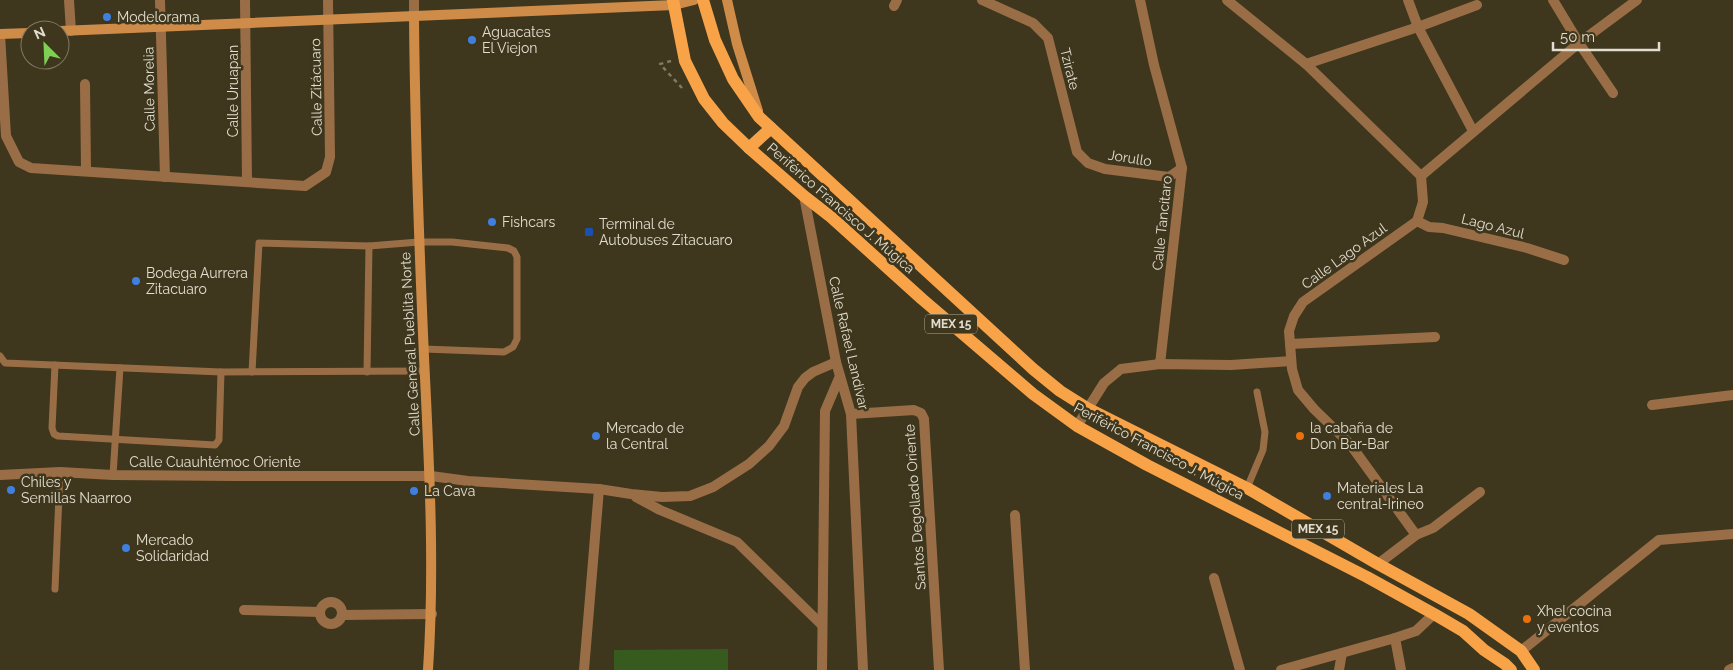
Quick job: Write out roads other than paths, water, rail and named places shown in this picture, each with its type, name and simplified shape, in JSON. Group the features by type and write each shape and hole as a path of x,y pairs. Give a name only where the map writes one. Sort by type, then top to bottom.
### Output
{"main road":[{"name":"Periférico Francisco J. Múgica","path":"703,0 715,40 733,79 759,117 1060,391 1087,408 1247,488 1469,614 1521,651 1534,670"},
{"name":"Periférico Francisco J. Múgica","path":"674,2 685,61 704,99 723,123 749,148 831,217 1017,382 1076,426 1147,465 1366,576 1434,614 1463,631 1511,670"},
{"path":"749,148 771,128"}],"street":[{"path":"70,0 71,31 414,17 694,0"},
{"name":"Calle Morelia","path":"160,0 165,177"},
{"name":"Calle Uruapan","path":"245,0 247,182"},
{"name":"Calle Zitácuaro","path":"247,182 305,186 326,172 330,157 328,0"},
{"path":"414,0 414,17"},
{"path":"727,0 737,44 759,117"},
{"name":"Tzirate","path":"982,0 1033,23 1048,38 1077,152"},
{"name":"Calle Tancítaro","path":"1140,0 1154,65 1182,168 1160,364"},
{"path":"1229,2 1243,0"},
{"path":"1408,0 1418,27 1473,131"},
{"path":"1553,0 1613,93"},
{"path":"1421,176 1579,43 1637,0"},
{"path":"1229,2 1306,64 1410,163 1421,176 1423,202 1417,221"},
{"path":"1306,64 1418,27 1477,5"},
{"name":"Calle General Pueblita Norte","path":"414,17 415,156 430,476 432,614 428,670"},
{"path":"20,33 0,34 6,136 19,162 30,168 247,182"},
{"path":"85,84 86,171"},
{"name":"Jorullo","path":"1077,152 1088,163 1121,172 1168,177 1182,168"},
{"name":"Calle Rafael Landívar","path":"804,196 836,362 851,414 863,670"},
{"name":"Lago Azul","path":"1417,221 1429,227 1443,228 1527,248 1564,260"},
{"name":"Calle Lago Azul","path":"1416,535 1350,444 1314,409 1298,390 1292,369 1289,331 1294,316 1303,302 1417,221"},
{"path":"1290,344 1435,337"},
{"path":"1076,426 1104,383 1121,369 1160,364 1231,365 1291,360"},
{"name":"Calle Cuauhtémoc Oriente","path":"0,475 60,472 113,475 430,476 468,481 599,489 662,497 690,496 713,487 748,464 769,446 784,426 798,387 805,378 813,372 836,362"},
{"path":"822,670 825,412 840,376"},
{"path":"1652,405 1733,395"},
{"name":"Santos Degollado Oriente","path":"851,414 914,410 921,413 924,419 939,670"},
{"path":"584,670 599,489"},
{"path":"1378,564 1416,535 1433,528 1480,492"},
{"path":"631,494 660,510 737,542 822,625"},
{"path":"1015,515 1024,670"},
{"path":"1521,651 1660,540 1733,534"},
{"path":"1214,578 1240,670"},
{"path":"244,610 320,612 323,606 329,603 336,604 341,608 342,615 432,614"},
{"path":"1281,670 1416,631 1434,614"},
{"path":"1395,638 1401,670"},
{"path":"1339,670 1342,653"},
{"path":"1729,670 1733,668"}],"lane":[{"path":"252,372 259,243 369,246 419,242 452,242 508,248 514,252 518,257 517,340 514,347 504,352 424,350"},
{"path":"367,372 369,246"},
{"path":"0,356 5,363 221,372 424,372"},
{"path":"54,365 52,428 54,434 58,436 215,445 219,440 221,372"},
{"path":"113,475 120,368"},
{"path":"1247,488 1263,450 1265,432 1257,392"},
{"path":"55,589 60,472"}],"place":[{"name":"Modelorama","path":"107,17"},
{"name":"Aguacates El Viejon","path":"472,40"},
{"name":"Fishcars","path":"492,222"},
{"name":"Terminal de Autobuses Zitacuaro","path":"589,232"},
{"name":"Bodega Aurrera Zitacuaro","path":"136,281"},
{"name":"Mercado de la Central","path":"596,436"},
{"name":"la cabaña de Don Bar-Bar","path":"1300,436"},
{"name":"Chiles y Semillas Naarroo","path":"11,490"},
{"name":"La Cava","path":"414,491"},
{"name":"Materiales La central-Irineo","path":"1327,496"},
{"name":"Mercado Solidaridad","path":"126,548"},
{"name":"Xhel cocina y eventos","path":"1527,619"}]}
